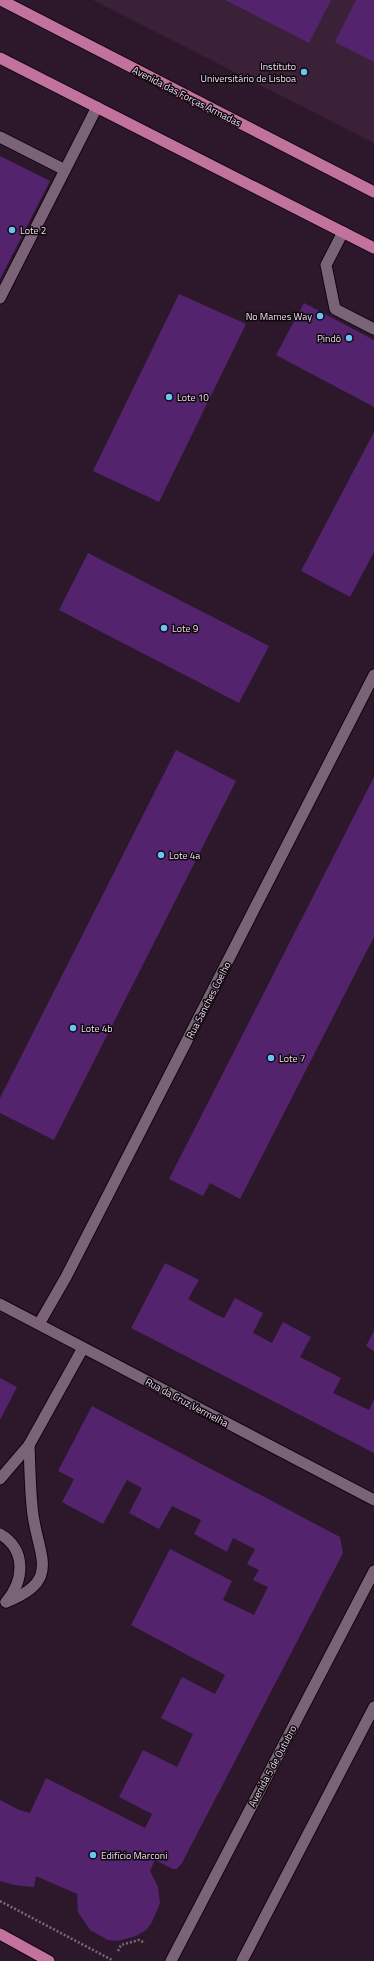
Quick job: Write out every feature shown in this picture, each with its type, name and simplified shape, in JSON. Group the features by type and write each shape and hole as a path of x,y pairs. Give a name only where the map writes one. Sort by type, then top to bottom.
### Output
{"main road":[{"name":"Avenida das Forças Armadas","path":"1,0 374,192"},
{"path":"0,58 374,248"},
{"path":"0,1934 49,1961"}],"street":[{"path":"0,298 97,107"},
{"path":"0,137 65,170"},
{"path":"343,232 326,265 335,309 374,329"},
{"name":"Rua Sanches Coelho","path":"39,1324 70,1270 374,675"},
{"name":"Rua da Cruz Vermelha","path":"0,1304 374,1500"},
{"path":"0,1479 29,1444 83,1348"},
{"path":"3,1604 30,1590 39,1578 43,1566 43,1554 34,1524 32,1510 29,1444"},
{"path":"0,1534 6,1537 15,1549 20,1563 20,1577 15,1591 3,1604"},
{"name":"Avenida 5 de Outubro","path":"171,1961 374,1572"},
{"path":"242,1961 374,1707"}],"path":[{"path":"0,1901 112,1960"},
{"path":"118,1951 121,1946 139,1940 144,1943"}],"shaded area":[{"name":"Instituto Universitário de Lisboa","path":"93,0 374,0 374,143"}],"building":[{"path":"225,0 331,0 309,43"},
{"path":"356,0 374,0 374,62 335,42"},
{"name":"Lote 2","path":"0,156 50,181 0,279"},
{"name":"Lote 10","path":"179,294 246,324 159,502 93,471"},
{"path":"304,303 374,340 374,407 276,355"},
{"path":"374,432 374,552 350,597 301,571"},
{"name":"Lote 9","path":"88,553 269,646 239,703 59,610"},
{"path":"176,750 236,781 54,1140 0,1113 0,1098"},
{"name":"Lote 7","path":"374,777 374,937 240,1199 210,1183 203,1196 169,1179"},
{"path":"165,1263 199,1280 188,1299 215,1314 224,1318 235,1298 263,1313 253,1333 272,1343 283,1322 311,1337 300,1357 341,1378 333,1393 369,1410 374,1399 374,1453 131,1328"},
{"path":"374,1331 374,1351 366,1346"},
{"path":"0,1378 17,1387 0,1420"},
{"path":"92,1406 340,1537 343,1553 182,1863 177,1869 173,1869 155,1860 150,1871 158,1887 160,1903 152,1922 146,1930 136,1936 118,1941 108,1940 90,1930 78,1912 77,1894 36,1876 34,1887 14,1885 0,1881 0,1800 19,1810 30,1813 46,1778 145,1828 152,1814 119,1797 143,1750 177,1767 193,1734 161,1718 182,1677 215,1694 225,1675 131,1625 170,1549 232,1581 223,1600 254,1615 268,1587 253,1580 259,1570 247,1564 255,1549 233,1538 227,1552 194,1534 201,1520 172,1506 159,1529 129,1513 142,1488 127,1480 103,1524 62,1502 74,1479 58,1471"}],"place":[{"name":"Instituto Universitário de Lisboa","path":"304,72"},
{"name":"Lote 2","path":"12,230"},
{"name":"No Mames Way","path":"320,316"},
{"name":"Pindô","path":"349,338"},
{"name":"Lote 10","path":"169,397"},
{"name":"Lote 9","path":"164,628"},
{"name":"Lote 4a","path":"161,855"},
{"name":"Lote 4b","path":"73,1028"},
{"name":"Lote 7","path":"271,1058"},
{"name":"Edifício Marconi","path":"93,1855"}]}
